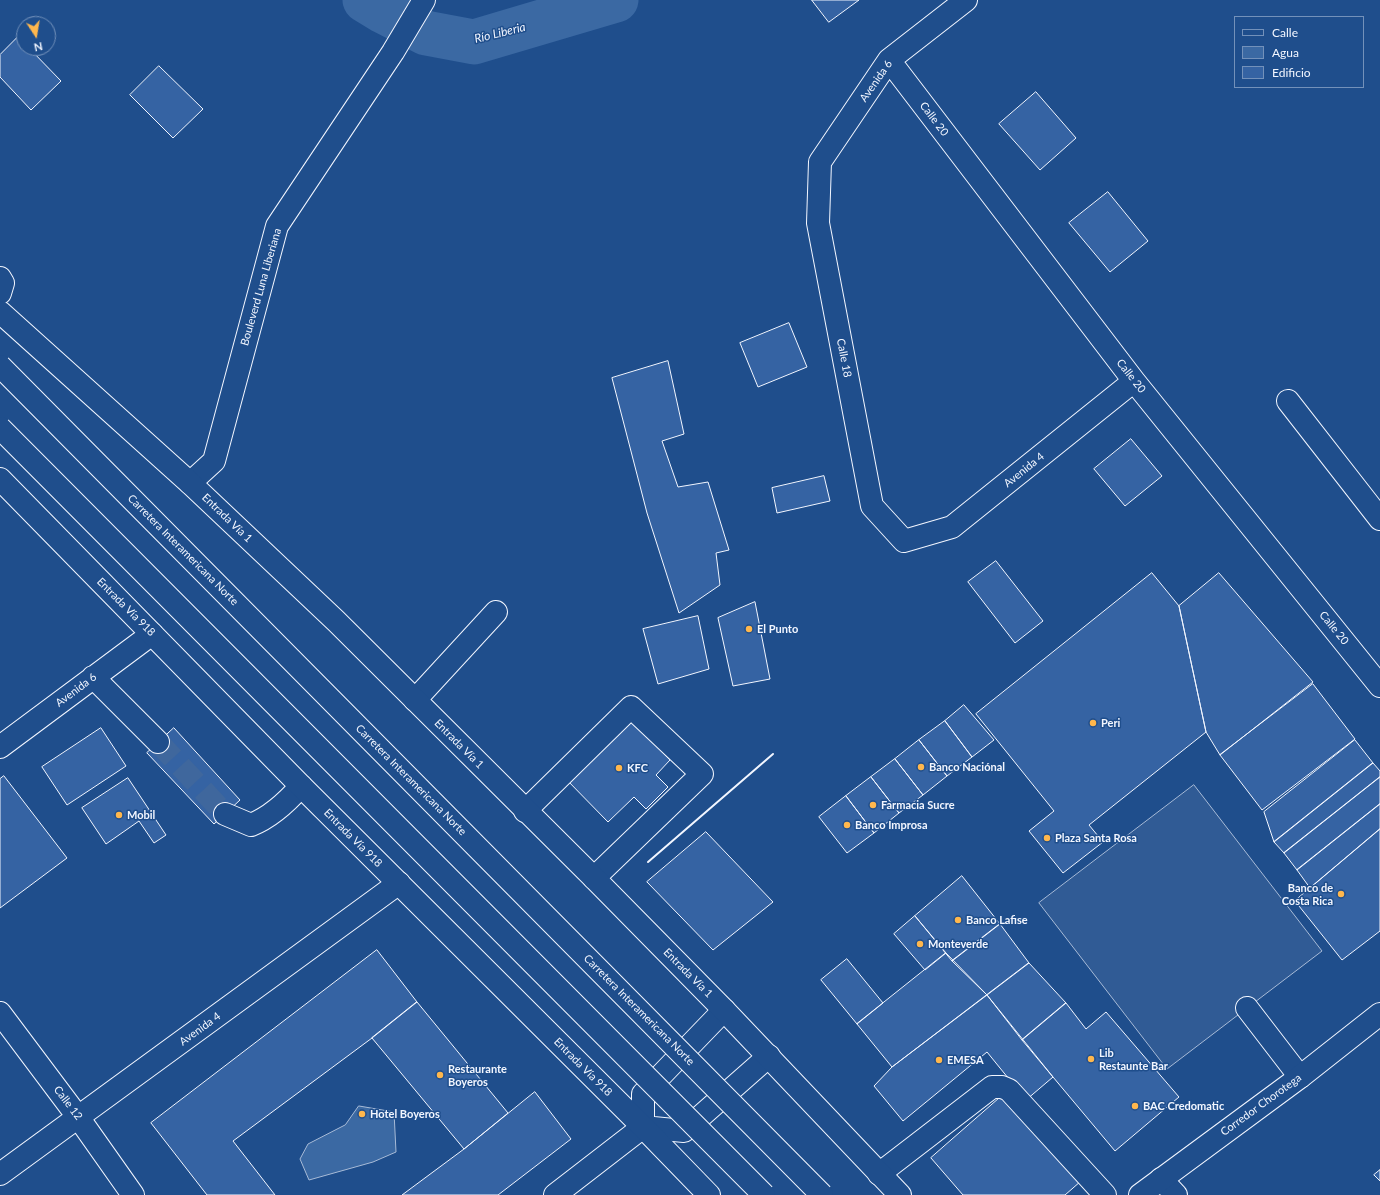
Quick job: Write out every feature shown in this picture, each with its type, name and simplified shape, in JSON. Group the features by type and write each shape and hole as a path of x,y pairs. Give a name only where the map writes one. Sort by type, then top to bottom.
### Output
{"main road":[{"name":"Bouleverd Luna Liberiana","path":"190,483 214,460 276,226 393,52 424,0"},
{"name":"Avenida 6","path":"820,162 889,60 966,0"},
{"name":"Calle 20","path":"889,60 1134,381 1380,686"},
{"name":"Calle 18","path":"820,162 818,223 872,506 904,541"},
{"path":"0,278 3,283 0,294"},
{"name":"Entrada Vía 1","path":"0,312 190,483 336,622 594,878 724,1010 900,1195"},
{"name":"Carretera Interamericana Norte","path":"0,366 822,1195"},
{"name":"Avenida 4","path":"904,541 952,527 1134,381"},
{"path":"1288,401 1380,519"},
{"path":"0,428 764,1195"},
{"name":"Entrada Vía 918","path":"0,479 300,786 643,1126 709,1195"},
{"path":"415,700 496,612"},
{"name":"Avenida 6","path":"0,747 152,634"},
{"path":"93,677 158,742"},
{"path":"526,811 631,707 702,774 594,878"},
{"path":"225,814 252,825 259,822 287,802 300,786"},
{"name":"Avenida 4","path":"0,1174 399,883"},
{"path":"1247,1008 1300,1077"},
{"path":"643,1126 643,1094 724,1010"},
{"name":"Calle 12","path":"0,1013 78,1117 133,1195"},
{"name":"Corredor Chorotega","path":"1140,1195 1300,1077 1380,1014"},
{"path":"556,1195 643,1126 684,1131 769,1056"},
{"path":"879,1174 992,1087 1002,1087 1009,1090 1105,1195"},
{"path":"1161,1179 1176,1195"}],"shaded area":[{"path":"1194,785 1322,951 1167,1069 1039,903"}],"water":[{"path":"359,1106 394,1112 396,1152 373,1162 309,1180 300,1159 308,1144 345,1125"}],"building":[{"path":"812,0 859,0 829,22"},
{"path":"16,39 16,56 37,56 61,81 31,110 0,77 0,55"},
{"path":"159,66 203,109 173,138 130,95"},
{"path":"1036,92 1076,138 1040,170 999,124"},
{"path":"1108,192 1148,241 1110,272 1069,223"},
{"path":"789,323 807,367 758,387 740,343"},
{"path":"668,361 684,434 662,441 678,487 708,482 729,550 716,553 720,585 679,613 647,513 612,378"},
{"path":"1131,439 1162,476 1125,506 1094,469"},
{"path":"824,476 830,501 777,513 772,488"},
{"path":"996,561 1043,621 1015,643 968,582"},
{"name":"Peri","path":"1152,573 1179,606 1206,732 1089,825 1103,842 1063,873 1029,831 1054,811 976,714"},
{"path":"1219,573 1313,682 1220,755 1206,732 1179,606"},
{"path":"755,602 770,679 733,686 718,618"},
{"path":"698,616 709,669 658,684 643,629"},
{"path":"1313,684 1355,739 1262,810 1220,755"},
{"path":"964,705 994,740 972,757 945,721"},
{"name":"KFC","path":"627,717 670,760 656,775 668,787 646,809 634,797 608,822 564,777"},
{"path":"945,721 972,757 947,776 919,740"},
{"path":"101,728 126,766 67,805 42,767"},
{"path":"174,728 240,800 214,824 147,753"},
{"name":"Banco Naciónal","path":"919,740 947,776 923,795 895,759"},
{"path":"1355,740 1373,763 1274,842 1264,812"},
{"path":"895,759 923,795 899,813 871,777"},
{"path":"1373,763 1380,771 1380,777 1284,853 1274,842"},
{"path":"4,776 67,858 0,908 0,779"},
{"name":"Farmacia Sucre","path":"871,777 899,813 874,833 846,796"},
{"path":"1380,777 1380,804 1297,870 1284,853"},
{"name":"Mobil","path":"128,778 166,835 154,843 139,821 106,844 82,808"},
{"name":"Banco Improsa","path":"846,796 874,833 847,853 819,817"},
{"path":"1380,804 1380,829 1310,888 1297,870"},
{"name":"Banco de Costa Rica","path":"1380,829 1380,931 1342,960 1295,901"},
{"path":"706,832 773,902 713,950 647,882"},
{"name":"Banco Lafise","path":"962,876 1000,924 952,961 915,916"},
{"name":"Monteverde","path":"915,916 946,953 925,970 894,934"},
{"path":"1000,924 1029,963 987,995 952,961"},
{"path":"377,950 417,1002 372,1038 233,1141 275,1195 207,1195 151,1123"},
{"path":"946,953 987,995 892,1067 857,1024"},
{"path":"847,959 883,1003 857,1024 821,980"},
{"path":"1029,963 1066,1003 1022,1040 987,995"},
{"name":"EMESA","path":"987,995 1053,1077 1026,1100 987,1052 903,1121 874,1086 892,1067"},
{"name":"Restaurante Boyeros","path":"417,1002 508,1113 464,1149 372,1038"},
{"name":"Lib Restaunte Bar","path":"1066,1003 1086,1029 1106,1012 1179,1097 1115,1151 1022,1040"},
{"path":"535,1092 571,1139 498,1195 402,1195 464,1149"},
{"path":"1003,1095 1081,1181 1065,1195 963,1195 931,1158"},
{"path":"1380,1170 1380,1181 1374,1175"}],"waterway":[{"name":"Río Liberia","path":"365,0 426,33 474,42 616,0"}],"tunnel":[{"path":"158,742 225,814"}],"wall":[{"path":"648,862 773,754"}],"place":[{"name":"El Punto","path":"749,629"},
{"name":"Peri","path":"1093,723"},
{"name":"Banco Naciónal","path":"921,767"},
{"name":"KFC","path":"619,768"},
{"name":"Farmacia Sucre","path":"873,805"},
{"name":"Mobil","path":"119,815"},
{"name":"Banco Improsa","path":"847,825"},
{"name":"Plaza Santa Rosa","path":"1047,838"},
{"name":"Banco de Costa Rica","path":"1341,894"},
{"name":"Banco Lafise","path":"958,920"},
{"name":"Monteverde","path":"920,944"},
{"name":"Lib Restaunte Bar","path":"1091,1059"},
{"name":"EMESA","path":"939,1060"},
{"name":"Restaurante Boyeros","path":"440,1075"},
{"name":"BAC Credomatic","path":"1135,1106"},
{"name":"Hotel Boyeros","path":"362,1114"}]}
